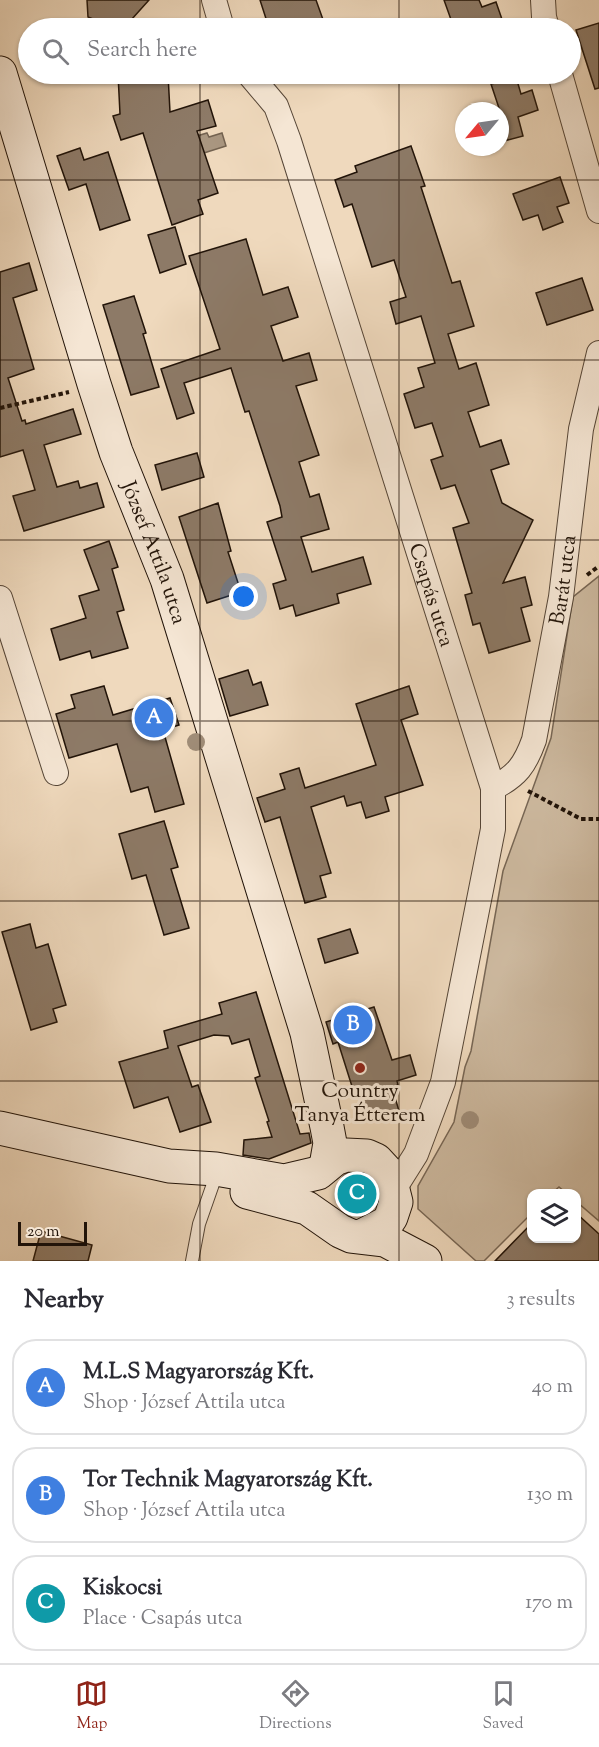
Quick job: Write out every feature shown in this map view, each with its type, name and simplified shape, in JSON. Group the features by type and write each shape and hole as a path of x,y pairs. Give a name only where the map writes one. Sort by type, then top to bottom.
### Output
{"main road":[{"name":"József Attila utca","path":"0,73 116,452 167,579 307,1034"},
{"path":"307,1034 345,1120 371,1158 389,1174 404,1216 443,1261"},
{"path":"307,1034 330,1143 315,1191 317,1204 325,1220"},
{"path":"0,1128 169,1166 216,1169 284,1181 322,1169 335,1159 346,1155 371,1158"},
{"path":"169,1166 213,1184 307,1208 351,1236 385,1240 425,1261"},
{"path":"362,1236 387,1223 392,1217 395,1195"}],"street":[{"path":"214,0 219,18"},
{"path":"543,0 543,18"},
{"name":"Csapás utca","path":"257,84 276,106 290,141 500,784 443,1082 416,1154 395,1195"},
{"path":"563,84 599,211"},
{"name":"Barát utca","path":"500,784 526,762 534,740 561,597 580,429 599,353"},
{"path":"0,598 56,773"},
{"name":"Csapás utca","path":"371,1158 393,1156 407,1148 423,1131"}],"lane":[{"path":"192,1261 199,1224 213,1184"}],"path":[{"path":"0,408 94,384"},
{"path":"500,784 581,819 599,819"}],"shaded area":[{"path":"207,133 209,137 222,133 226,146 185,159 180,141"},
{"path":"599,576 599,1221 581,1205 581,1189 559,1187 557,1189 527,1189 527,1218 484,1261 476,1261 418,1209 418,1186 454,1122 465,1067 471,1051 503,871 551,738 573,597"},
{"path":"358,1170 372,1176 378,1190 372,1204 358,1210 344,1204 338,1190 344,1176"}],"building":[{"path":"87,0 149,0 133,18 88,17"},
{"path":"260,0 316,0 322,18 266,18"},
{"path":"444,0 479,0 482,7 496,2 502,18 450,18"},
{"path":"599,23 599,88 595,89 581,46 581,28"},
{"path":"118,84 169,84 170,112 208,100 216,126 197,131 218,193 198,200 203,214 172,225 143,133 121,140 113,116 120,114"},
{"path":"491,84 518,84 521,94 532,90 538,110 518,117 523,136 509,140 509,102 497,102"},
{"path":"411,146 425,186 421,187 452,283 460,281 474,326 448,334 459,369 476,363 489,405 468,412 480,447 501,440 509,464 491,470 502,503 533,520 503,583 525,577 532,605 521,608 530,641 489,653 480,623 473,625 465,595 472,593 453,528 469,523 455,485 441,489 431,460 443,456 432,423 415,428 404,394 424,387 418,368 435,363 421,316 396,324 390,302 406,297 394,260 372,267 352,204 344,207 335,180 357,172 355,166"},
{"path":"80,148 84,160 108,152 130,220 100,230 86,184 69,190 57,156"},
{"path":"560,177 569,203 557,207 563,222 543,230 538,215 523,220 513,194"},
{"path":"175,227 186,264 160,273 148,235"},
{"path":"246,239 263,295 288,287 298,317 271,326 283,361 309,353 317,380 296,386 319,455 299,462 310,497 319,494 329,529 301,537 312,572 363,557 371,584 337,594 339,603 296,616 293,605 280,609 273,584 286,580 267,522 282,517 280,506 249,411 245,412 231,368 184,383 194,413 177,419 161,369 220,349 189,256"},
{"path":"29,263 37,290 13,298 34,369 8,378 22,421 25,420 26,424 73,409 81,434 44,445 57,487 78,481 80,488 97,483 104,507 24,531 13,496 35,490 23,450 0,457 0,272"},
{"path":"582,278 593,310 547,325 536,293"},
{"path":"134,296 159,387 131,395 103,305"},
{"path":"197,453 204,477 162,490 155,465"},
{"path":"218,503 231,551 228,552 241,592 207,603 179,517"},
{"path":"109,541 118,567 112,569 124,610 117,612 128,648 92,658 90,651 60,660 51,629 86,618 79,596 99,590 84,550"},
{"path":"248,670 253,685 261,682 268,705 230,716 219,679"},
{"path":"104,686 113,715 170,698 179,725 163,730 184,804 155,812 148,787 131,792 117,744 69,758 56,714 75,708 71,695"},
{"path":"409,686 418,714 401,720 423,785 385,797 389,811 366,818 361,802 347,806 344,796 311,807 331,873 320,876 326,897 305,903 280,817 265,822 257,798 285,789 280,774 299,768 305,788 376,765 356,704"},
{"path":"164,821 178,867 171,869 189,928 164,935 146,875 132,879 119,834"},
{"path":"30,924 36,948 48,944 66,1005 53,1009 57,1022 31,1030 2,932"},
{"path":"350,929 358,953 325,963 318,939"},
{"path":"256,992 300,1134 309,1133 311,1143 269,1159 243,1155 244,1140 272,1137 255,1078 260,1076 249,1039 232,1044 229,1036 214,1035 178,1046 192,1087 198,1085 211,1122 180,1132 168,1097 134,1108 119,1062 168,1048 164,1031 222,1014 219,1003"},
{"path":"374,1007 392,1060 410,1055 416,1075 397,1081 398,1085 392,1087 399,1111 368,1121 360,1098 356,1099 338,1042 333,1044 326,1022"},
{"path":"581,1218 599,1234 599,1261 495,1261 527,1228 527,1243 581,1243"},
{"path":"41,1231 92,1245 88,1261 33,1261"}],"place":[{"name":"M.L.S Magyarország Kft.","path":"154,718"},
{"name":"Tor Technik Magyarország Kft.","path":"353,1025"},
{"name":"Country Tanya Étterem","path":"360,1068"},
{"name":"Kiskocsi","path":"357,1194"}]}
